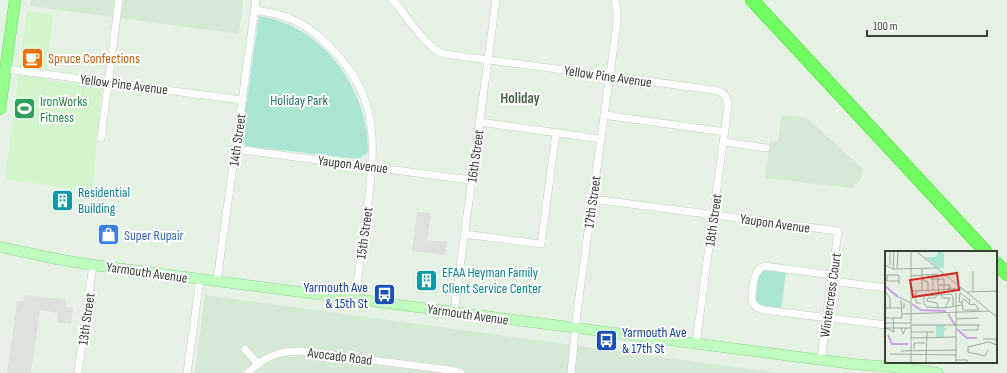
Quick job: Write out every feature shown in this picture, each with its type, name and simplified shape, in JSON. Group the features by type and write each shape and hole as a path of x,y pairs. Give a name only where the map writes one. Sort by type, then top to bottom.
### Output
{"highway":[{"path":"752,0 985,251"},
{"path":"997,263 1007,274"}],"main road":[{"path":"0,109 15,0"}],"street":[{"path":"101,138 119,0"},
{"name":"14th Street","path":"217,281 256,0"},
{"name":"Yellow Pine Avenue","path":"394,0 429,45 437,51 447,55 714,90 720,92 726,97"},
{"name":"16th Street","path":"454,312 496,0"},
{"name":"17th Street","path":"571,373 592,199 617,17 615,0"},
{"name":"15th Street","path":"255,10 280,15 303,26 330,47 345,64 361,89 369,110 373,136 372,167 355,299"},
{"name":"Yellow Pine Avenue","path":"6,69 242,100"},
{"name":"18th Street","path":"696,343 724,142 728,106 726,97"},
{"path":"604,115 725,132"},
{"path":"479,122 601,139"},
{"path":"464,234 541,244 556,133"},
{"path":"724,142 766,148"},
{"name":"Yaupon Avenue","path":"236,149 471,180"},
{"name":"Yaupon Avenue","path":"592,199 838,231"},
{"name":"Wintercress Court","path":"821,360 838,231"},
{"name":"Yarmouth Avenue","path":"0,247 93,265 821,360 938,373"},
{"name":"13th Street","path":"78,373 93,265"},
{"path":"885,288 771,267 763,267 758,270 755,275 752,293 752,302 759,308 885,326"},
{"path":"187,373 200,279"},
{"path":"245,349 258,364"},
{"name":"Avocado Road","path":"248,373 258,364 271,356 288,351 300,351 450,370 461,373"}],"shaded area":[{"path":"31,0 243,0 239,34 30,6"},
{"path":"27,11 53,14 46,80 102,87 92,192 5,179"},
{"path":"784,115 807,118 863,169 860,181 852,188 765,178 770,141 778,142 781,117"},
{"path":"417,212 431,213 427,240 447,242 445,255 412,251"},
{"path":"24,295 66,300 65,307 73,308 71,324 57,322 58,313 40,310 31,373 7,373 17,301 23,302"},
{"path":"205,295 778,373 195,373"}],"green space":[{"name":"Holiday Park","path":"259,16 282,22 303,33 322,47 338,64 350,84 360,106 366,128 368,152 359,159 246,146 241,141"},
{"path":"767,270 786,272 781,308 761,305 756,301 758,278 762,272"}],"place":[{"name":"Spruce Confections","path":"32,58"},
{"name":"IronWorks Fitness","path":"24,109"},
{"name":"Residential Building","path":"62,200"},
{"name":"Super Rupair","path":"108,235"},
{"name":"EFAA Heyman Family Client Service Center","path":"427,280"},
{"name":"Yarmouth Ave & 15th St","path":"384,295"},
{"name":"Yarmouth Ave & 17th St","path":"607,340"}],"district":[{"name":"Holiday","path":"520,98"}]}
